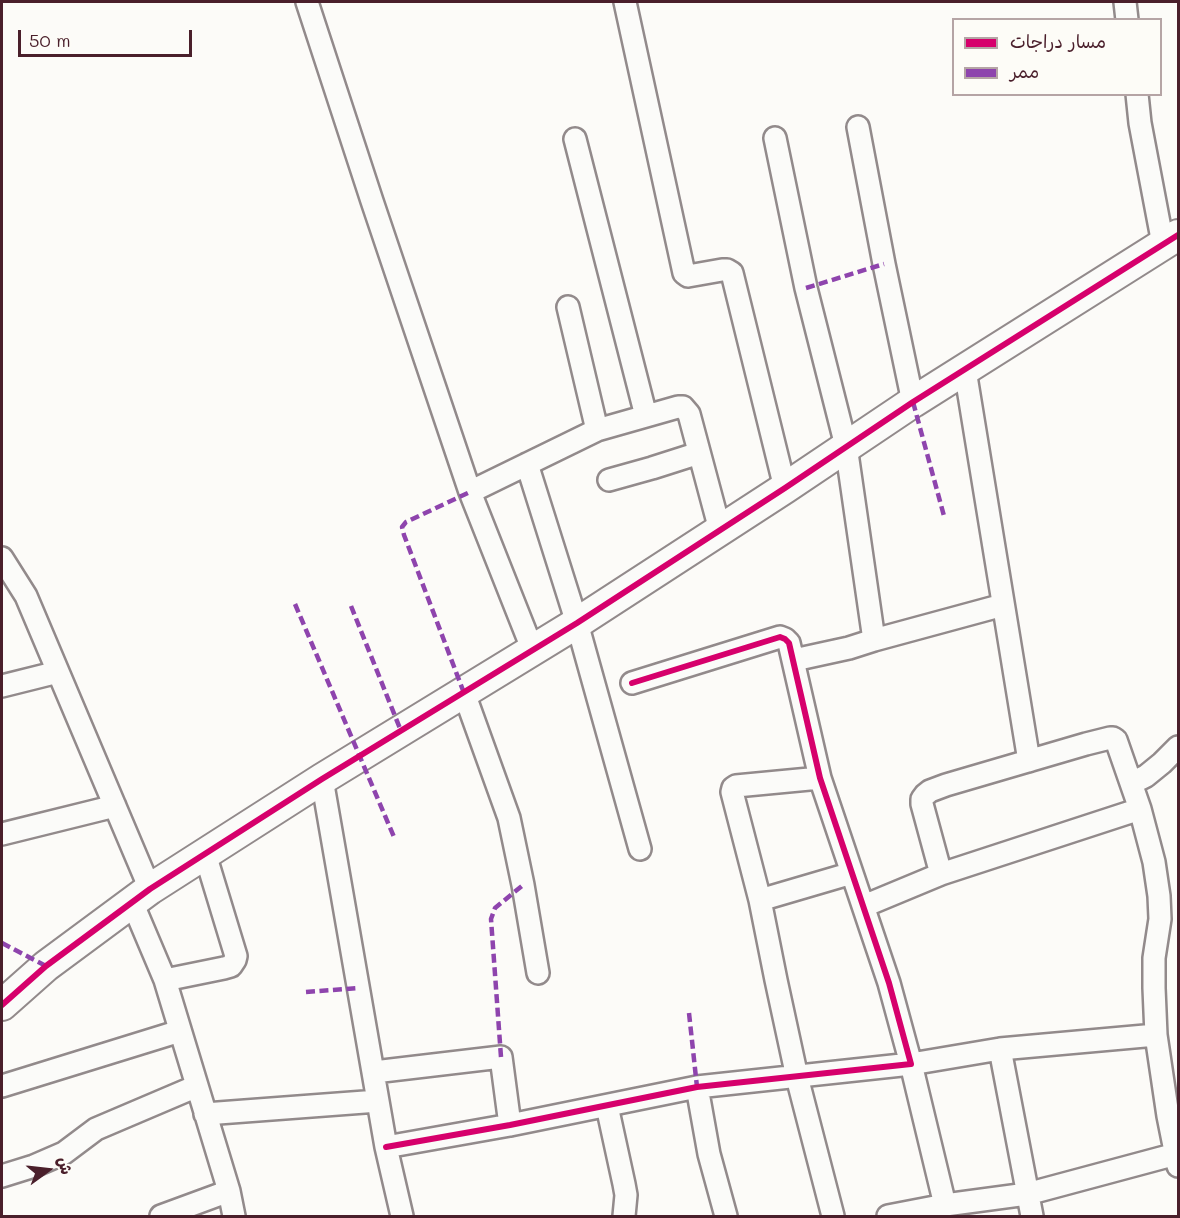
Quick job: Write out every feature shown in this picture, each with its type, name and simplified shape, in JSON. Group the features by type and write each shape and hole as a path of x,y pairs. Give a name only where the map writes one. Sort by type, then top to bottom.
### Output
{"street":[{"path":"308,2 470,492 533,651"},
{"path":"625,2 684,273 688,276 727,270 732,273 785,488"},
{"path":"1125,2 1127,18"},
{"path":"2,1005 46,966 141,895 322,779 578,623 913,402 1171,239 1140,123 1137,96"},
{"path":"858,127 913,402"},
{"path":"775,138 806,288 846,446 874,640"},
{"path":"575,139 646,416"},
{"path":"568,306 597,430"},
{"path":"965,370 1029,761"},
{"path":"470,492 597,430 683,407 689,414 720,530"},
{"path":"609,480 699,453"},
{"path":"527,464 578,623 640,849"},
{"path":"2,558 26,596 115,806 229,1191 234,1216"},
{"path":"794,660 849,648 1003,605"},
{"path":"632,683 780,638 789,643 820,778 889,983 945,1205"},
{"path":"2,686 58,672"},
{"path":"464,693 509,818 538,973"},
{"path":"888,1216 945,1205 1027,1194 1177,1160 1170,1070 1156,1035 1154,988 1154,958 1169,915 1159,896 1154,861 1140,809 1118,744 1113,738 1086,744 946,785 925,795 922,804 941,874"},
{"path":"1132,783 1162,764 1179,747"},
{"path":"820,778 742,786 733,788 732,792 760,900 797,1077 833,1216"},
{"path":"322,779 386,1147 402,1216"},
{"path":"2,834 115,806"},
{"path":"864,906 941,874 1140,809"},
{"path":"165,980 231,966 235,960 236,956 205,854"},
{"path":"760,900 852,873"},
{"path":"2,1086 180,1031"},
{"path":"386,1147 510,1125 698,1087 911,1064 1000,1049 1156,1035"},
{"path":"1000,1049 1032,1216"},
{"path":"374,1072 501,1057 510,1125"},
{"path":"2,1176 64,1153 96,1129 197,1086"},
{"path":"698,1087 709,1154 726,1216"},
{"path":"205,1114 378,1101"},
{"path":"607,1106 626,1195 624,1216"},
{"path":"160,1216 229,1191"}],"marked path":[{"path":"806,288 884,264"},
{"path":"913,402 944,516"},
{"path":"464,693 402,527 406,522 470,492"},
{"path":"295,604 394,837"},
{"path":"351,606 401,731"},
{"path":"501,1057 491,919 495,908 523,885"},
{"path":"2,943 46,966"},
{"path":"306,992 359,988"},
{"path":"689,1013 697,1087"}],"cycle path":[{"path":"2,1005 46,966 150,889 322,779 577,623 913,402 1178,235"},
{"path":"386,1147 510,1125 697,1087 911,1064 889,983 820,778 789,643 780,637 632,683"}]}
